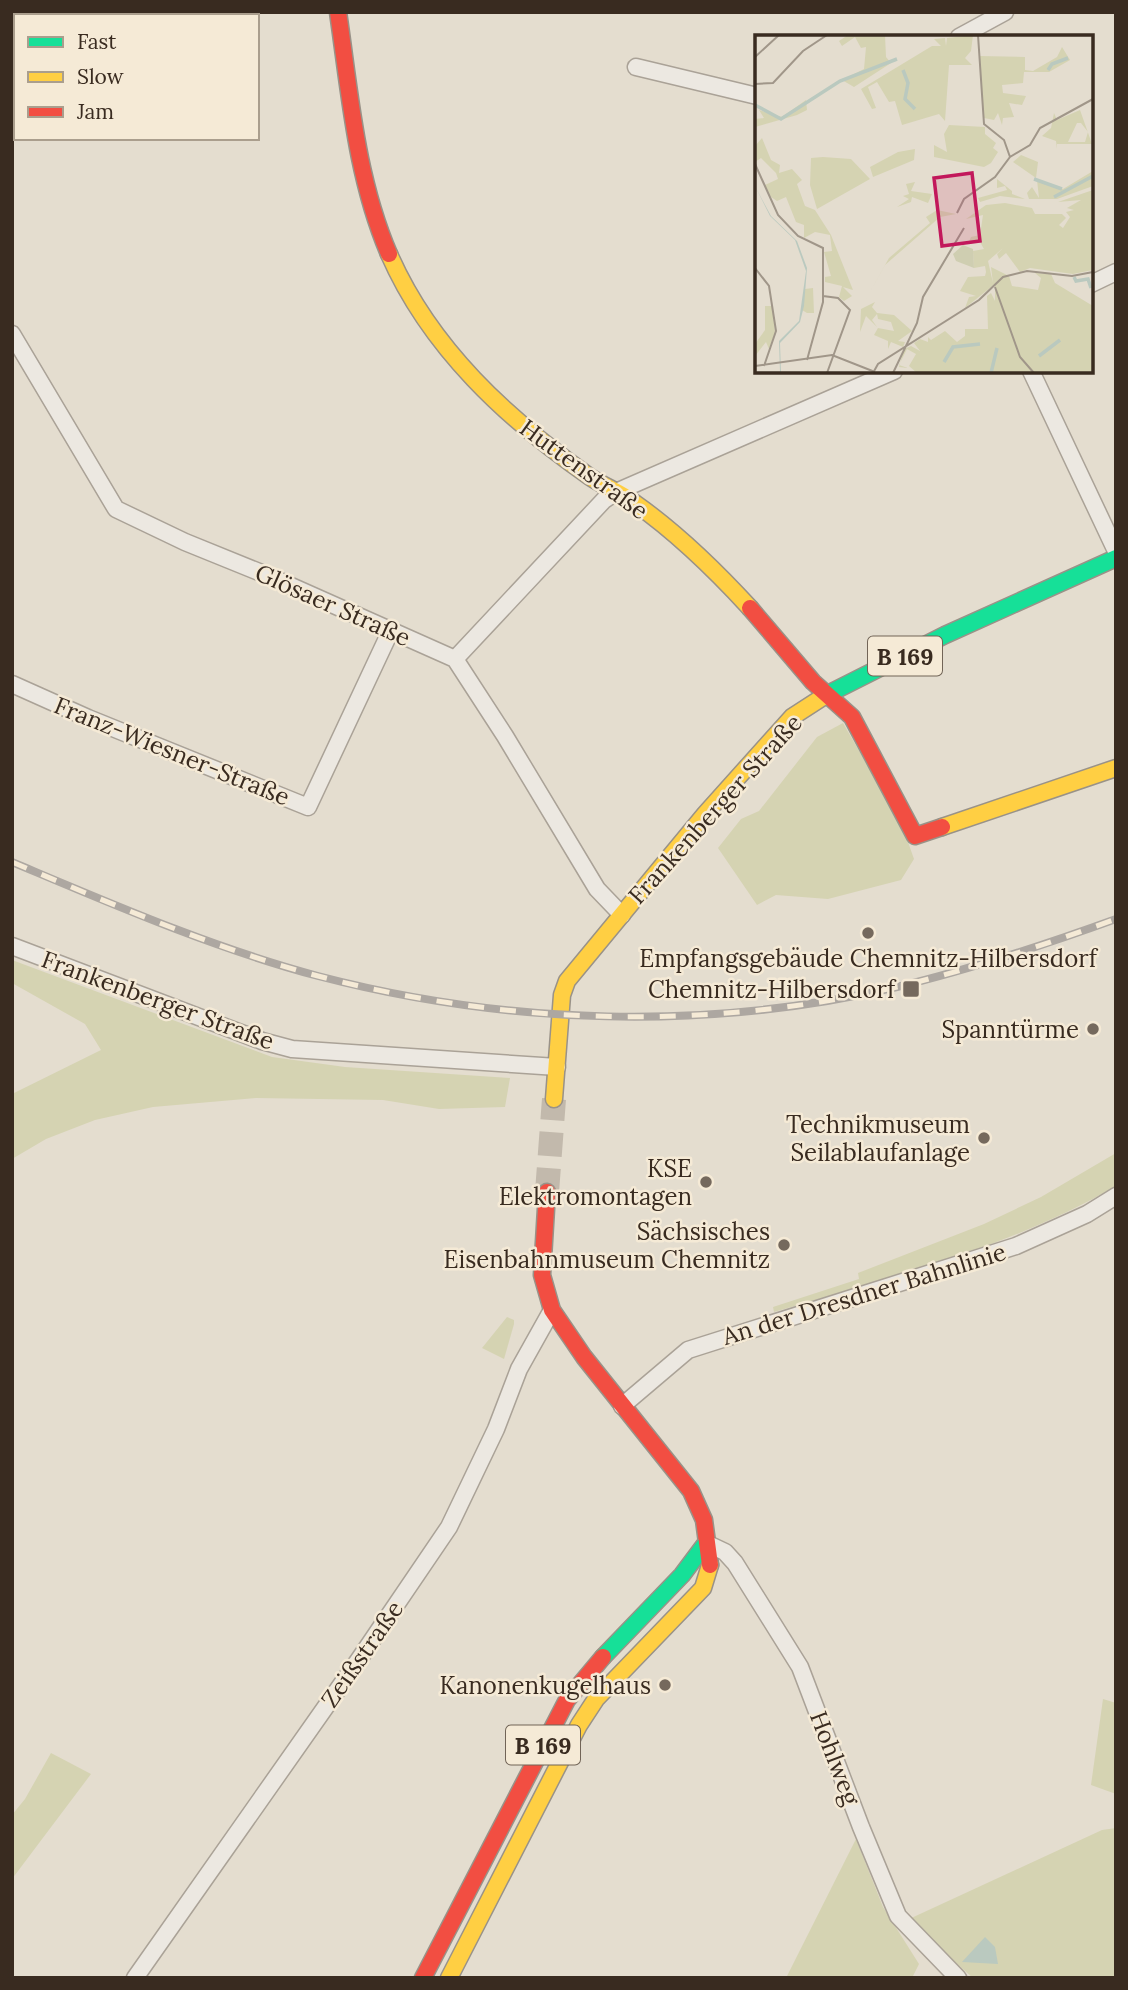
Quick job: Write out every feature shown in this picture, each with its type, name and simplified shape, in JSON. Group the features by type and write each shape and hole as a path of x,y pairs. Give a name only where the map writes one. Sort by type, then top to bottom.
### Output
{"main road":[{"name":"Huttenstraße","path":"338,12 366,191 379,231 397,271 439,340 485,392 519,423 594,480 640,507 725,583 773,633 815,683 852,717 915,836 1116,768"},
{"name":"Frankenberger Straße","path":"555,1099 564,987 575,970 705,814 783,726 800,711 828,694 982,618 1116,558"},
{"name":"B 169","path":"449,1978 579,1725 596,1699 703,1588 710,1568 704,1520 691,1491 622,1406 552,1310 542,1275 547,1192"},
{"name":"B 169","path":"423,1978 567,1700 586,1674 698,1557 706,1543"}],"street":[{"path":"963,35 1005,12"},
{"path":"636,67 755,96"},
{"path":"1093,283 1116,272"},
{"name":"Glösaer Straße","path":"12,334 117,509 185,542 455,659"},
{"path":"621,915 597,889 455,659 604,500 616,492 889,373"},
{"path":"1032,373 1116,551"},
{"name":"Franz-Wiesner-Straße","path":"12,684 88,718 307,807 391,630"},
{"name":"Frankenberger Straße","path":"12,946 262,1041 292,1049 557,1067"},
{"name":"An der Dresdner Bahnlinie","path":"622,1406 688,1349 1016,1247 1087,1214 1116,1196"},
{"name":"Zeißstraße","path":"135,1978 449,1527 496,1429 519,1369 552,1310"},
{"name":"Hohlweg","path":"706,1543 725,1552 735,1563 800,1667 861,1828 898,1916 958,1978"}],"shaded area":[{"path":"843,723 902,825 914,859 901,880 828,899 776,895 757,905 718,848 741,819 759,811 817,737"},
{"path":"12,960 272,1057 345,1067 510,1078 505,1107 439,1109 383,1100 256,1098 153,1107 95,1120 46,1139 12,1159 12,1094 101,1050 85,1024 12,983"},
{"path":"1116,1153 1116,1186 1076,1208 1035,1227 949,1259 774,1312 773,1307 859,1279 858,1273 984,1224 1041,1197"},
{"path":"507,1317 514,1320 514,1324 504,1359 482,1348"},
{"path":"1103,1699 1116,1703 1116,1794 1091,1785"},
{"path":"51,1753 91,1774 12,1879 12,1815 25,1799"},
{"path":"1116,1828 1116,1978 973,1978 907,1920 1102,1830"},
{"path":"856,1839 883,1907 919,1964 912,1978 786,1978"},
{"path":"985,1937 995,1947 998,1964 962,1962"}],"tunnel":[{"path":"547,1192 554,1099"}],"railway":[{"path":"12,862 163,924 279,965 389,992 461,1005 534,1013 680,1016 753,1011 826,1001 897,987 953,972 1116,919"}],"traffic: fast":[{"path":"826,695 945,635 1116,558"},
{"path":"603,1657 682,1575 706,1543"}],"traffic: slow":[{"path":"389,254 426,320 449,351 501,406 559,455 590,477 631,500 666,527 710,566 750,608"},
{"path":"554,1099 562,995 567,981 705,814 792,717 826,695"},
{"path":"942,827 1116,768"},
{"path":"449,1978 579,1725 596,1699 703,1588 710,1565"}],"traffic: jam":[{"path":"338,12 362,165 378,225 389,254"},
{"path":"750,608 813,682 852,717 915,836 942,827"},
{"path":"547,1192 542,1275 552,1310 584,1357 691,1491 704,1520 710,1565"},
{"path":"423,1978 567,1700 603,1657"}],"place":[{"name":"Empfangsgebäude Chemnitz-Hilbersdorf","path":"868,933"},
{"name":"Chemnitz-Hilbersdorf","path":"911,989"},
{"name":"Spanntürme","path":"1093,1029"},
{"name":"Technikmuseum Seilablaufanlage","path":"984,1138"},
{"name":"KSE Elektromontagen","path":"706,1182"},
{"name":"Sächsisches Eisenbahnmuseum Chemnitz","path":"784,1245"},
{"name":"Kanonenkugelhaus","path":"665,1685"}]}
